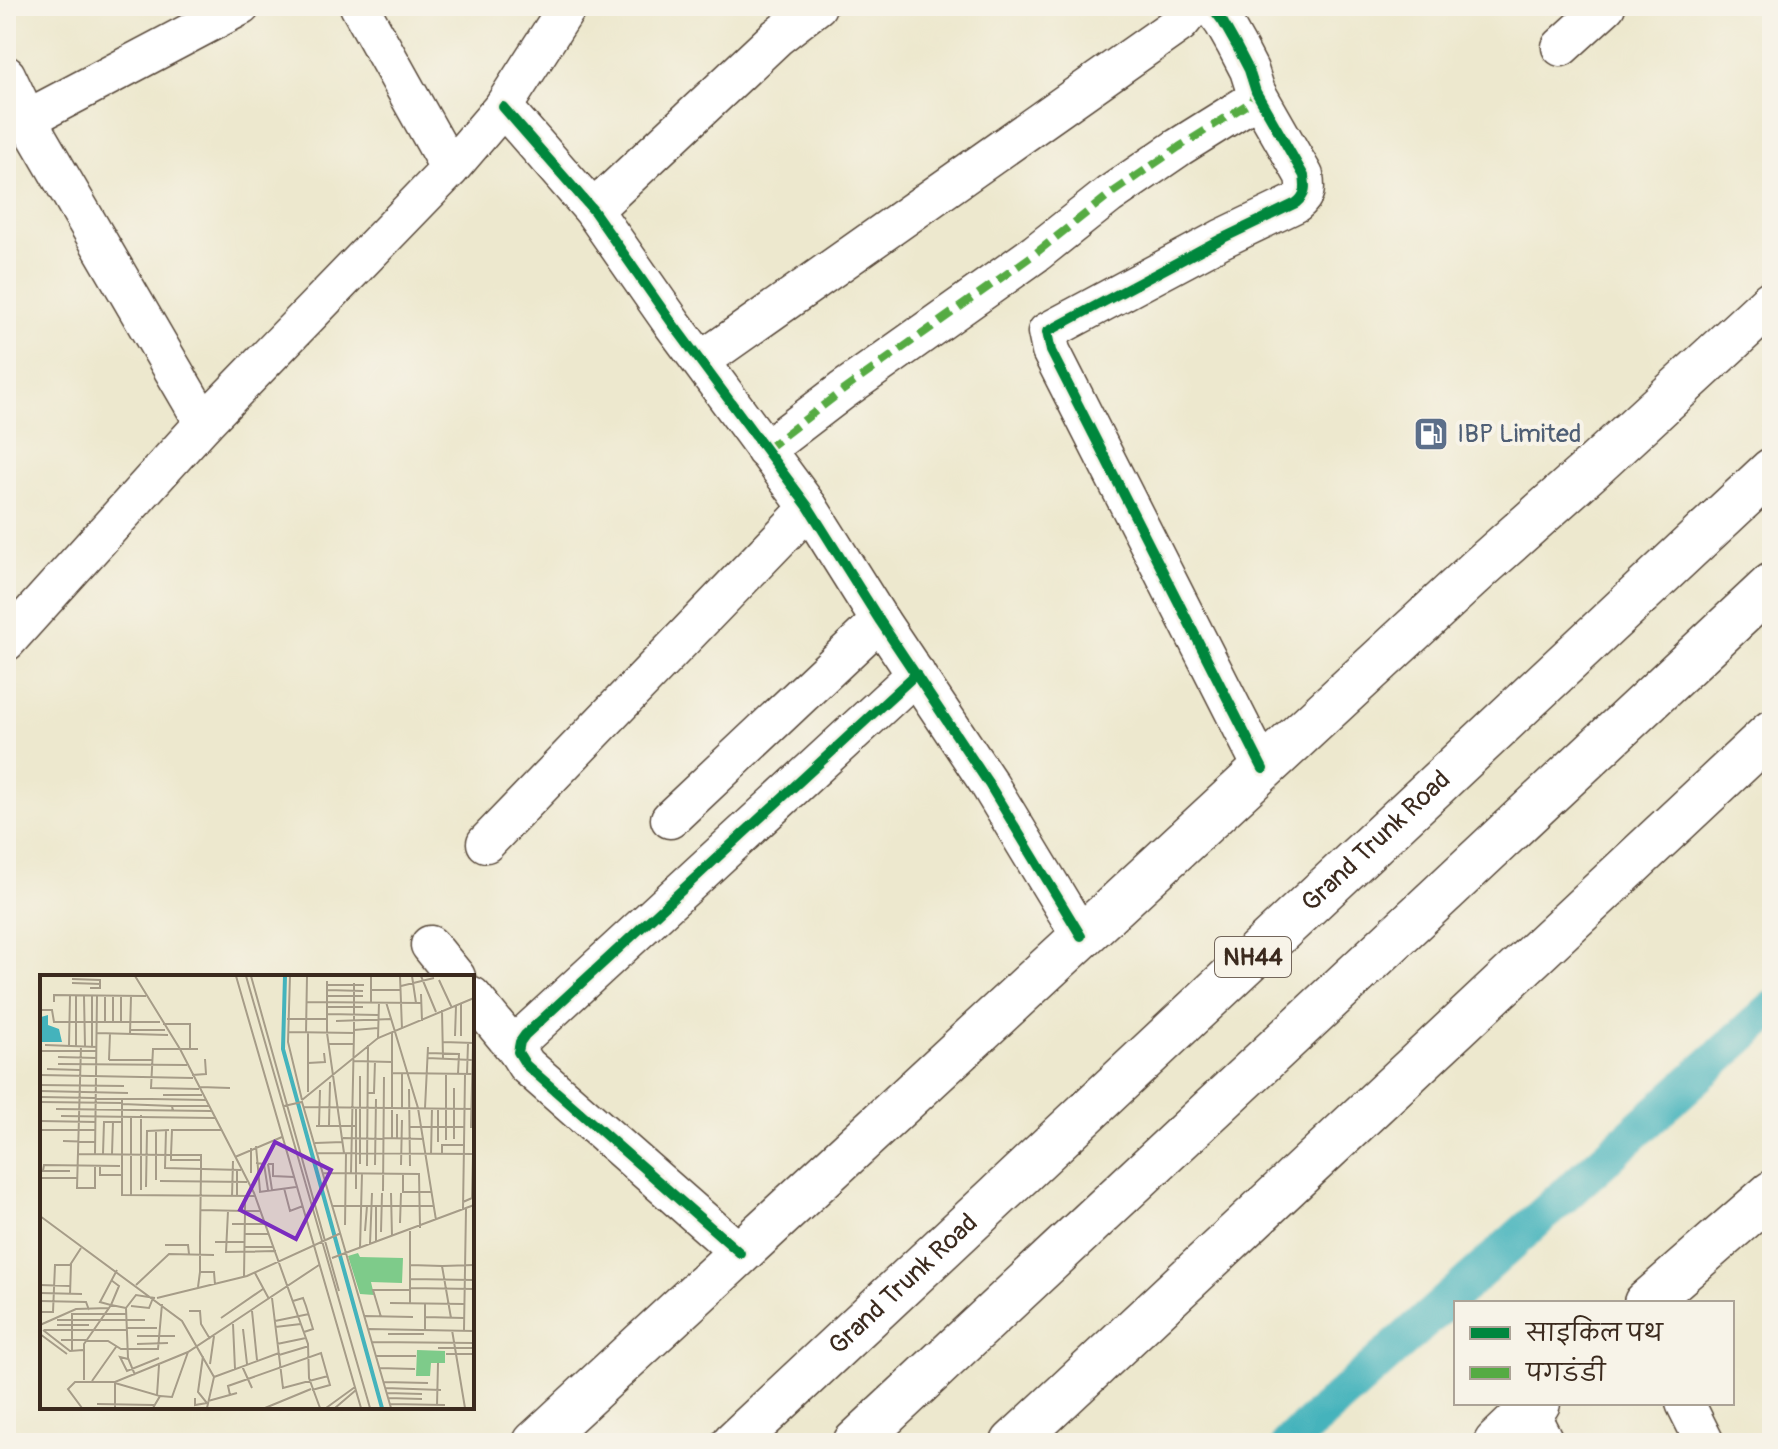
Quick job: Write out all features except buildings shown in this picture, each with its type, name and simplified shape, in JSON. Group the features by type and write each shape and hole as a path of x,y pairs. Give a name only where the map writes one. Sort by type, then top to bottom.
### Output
{"main road":[{"path":"535,1443 1481,567 1772,302"},
{"name":"Grand Trunk Road","path":"734,1443 1772,470"},
{"path":"855,1443 1772,585"},
{"path":"1013,1443 1772,732"},
{"path":"1648,1301 1772,1193"},
{"path":"1496,1443 1537,1419"}],"street":[{"path":"16,124 241,6"},
{"path":"359,6 450,169"},
{"path":"6,642 204,423 450,169 503,107 568,6"},
{"path":"593,210 777,37 817,6"},
{"path":"701,361 1180,23 1194,6"},
{"path":"1211,6 1223,22 1249,70 1256,92 1304,176 1306,189 1302,198 1047,332 1051,351 1263,769"},
{"path":"1561,47 1606,6"},
{"path":"6,75 16,124 204,423"},
{"path":"765,450 842,391 1036,253 1109,195 1251,102 1256,92"},
{"path":"503,107 593,210 809,508 989,784 1081,936"},
{"path":"486,843 809,508"},
{"path":"670,819 880,621"},
{"path":"518,1052 525,1035 916,674"},
{"path":"430,945 454,975"},
{"path":"474,998 526,1065 740,1253"},
{"path":"1686,1405 1705,1443"}],"waterway":[{"path":"1289,1443 1772,1009"}],"marked path":[{"path":"765,450 842,391 1036,253 1109,195 1251,102 1256,92"}],"cycle path":[{"path":"1211,6 1236,45 1256,92 1304,176 1303,194 1296,203 1221,239 1047,332 1051,351 1263,769"},
{"path":"503,107 593,210 809,508 989,784 1081,936"},
{"path":"740,1253 526,1065 518,1052 520,1042 916,674"}],"place":[{"name":"IBP Limited","path":"1431,434"}]}
